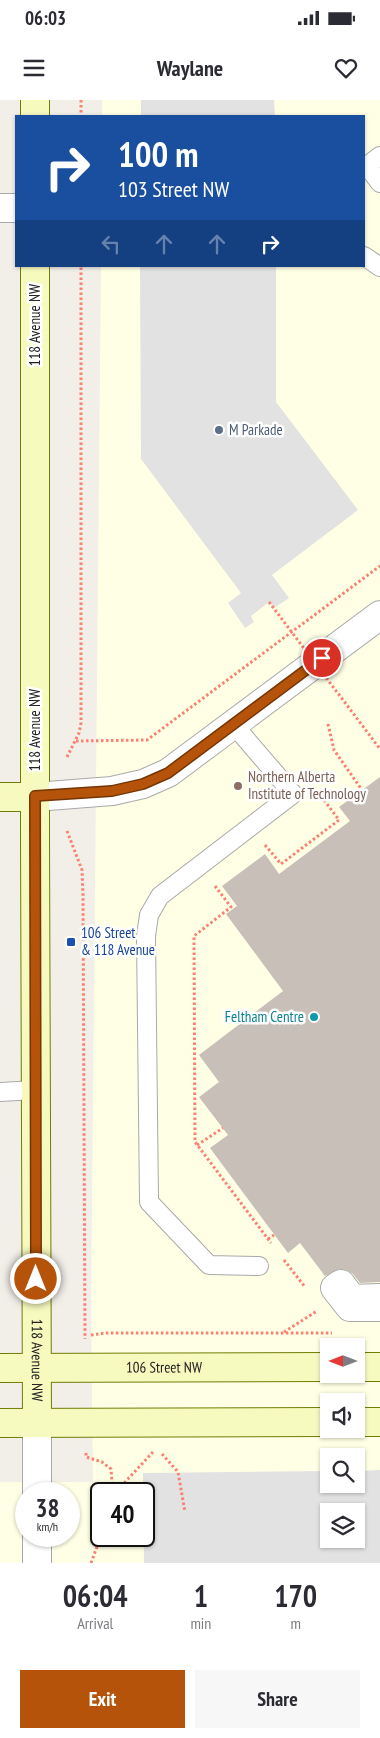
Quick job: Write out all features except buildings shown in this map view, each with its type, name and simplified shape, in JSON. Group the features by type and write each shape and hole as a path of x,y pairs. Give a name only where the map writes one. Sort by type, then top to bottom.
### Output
{"street":[{"path":"35,100 35,115"},
{"path":"0,208 15,208"},
{"name":"118 Avenue NW","path":"35,267 37,1482"},
{"path":"0,797 112,791 143,784 168,773 380,615"},
{"path":"380,1298 352,1299 340,1284 335,1288 331,1303 350,1307 380,1307"},
{"name":"106 Street NW","path":"0,1368 320,1367"},
{"path":"365,1367 380,1367"},
{"path":"0,1423 320,1422"},
{"path":"365,1422 380,1422"},
{"path":"37,1547 37,1563"}],"lane":[{"path":"380,156 367,166 380,183"},
{"path":"365,257 380,267"},
{"path":"233,724 293,794 160,896 149,915 146,936 149,1202 209,1266 259,1266"},
{"path":"0,1092 35,1090"}],"path":[{"path":"81,100 81,115"},
{"path":"81,267 81,723 76,741 66,760 63,795 66,830 82,870 85,1336 106,1333 340,1333"},
{"path":"76,741 147,740 380,566"},
{"path":"269,602 380,749"},
{"path":"328,724 334,750 362,790"},
{"path":"258,851 265,845 280,864 339,820 317,790"},
{"path":"219,880 214,884 231,906 194,936 195,1142 274,1247"},
{"path":"197,1145 223,1128"},
{"path":"268,1239 274,1234"},
{"path":"280,1254 331,1303 284,1333"},
{"path":"125,1482 157,1448 178,1472 185,1512"},
{"path":"86,1457 102,1462 111,1468 113,1482"},
{"path":"91,1563 97,1547"}],"shaded area":[{"name":"Northern Alberta Institute of Technology","path":"102,100 380,100 380,1563 0,1563 0,1482 15,1482 15,1547 80,1547 80,1482 90,1482 90,1547 155,1547 155,1482 93,1482 91,1306 101,267 365,267 365,115 102,115"},
{"path":"141,100 274,100 275,115 141,115"},
{"name":"M Parkade","path":"140,267 276,267 276,402 358,510 272,575 289,598 274,608 269,602 251,616 254,622 245,628 228,603 241,593 141,459"},
{"path":"380,1470 380,1563 144,1563 144,1547 155,1547 155,1482 143,1482 143,1473 320,1471 320,1493 365,1493 365,1471"}],"place":[{"name":"M Parkade","path":"219,430"},
{"name":"Northern Alberta Institute of Technology","path":"238,786"},
{"name":"106 Street & 118 Avenue","path":"71,942"},
{"name":"Feltham Centre","path":"314,1017"}],"route":[{"path":"36,1279 35,796 112,791 143,784 168,773 322,658"}]}
